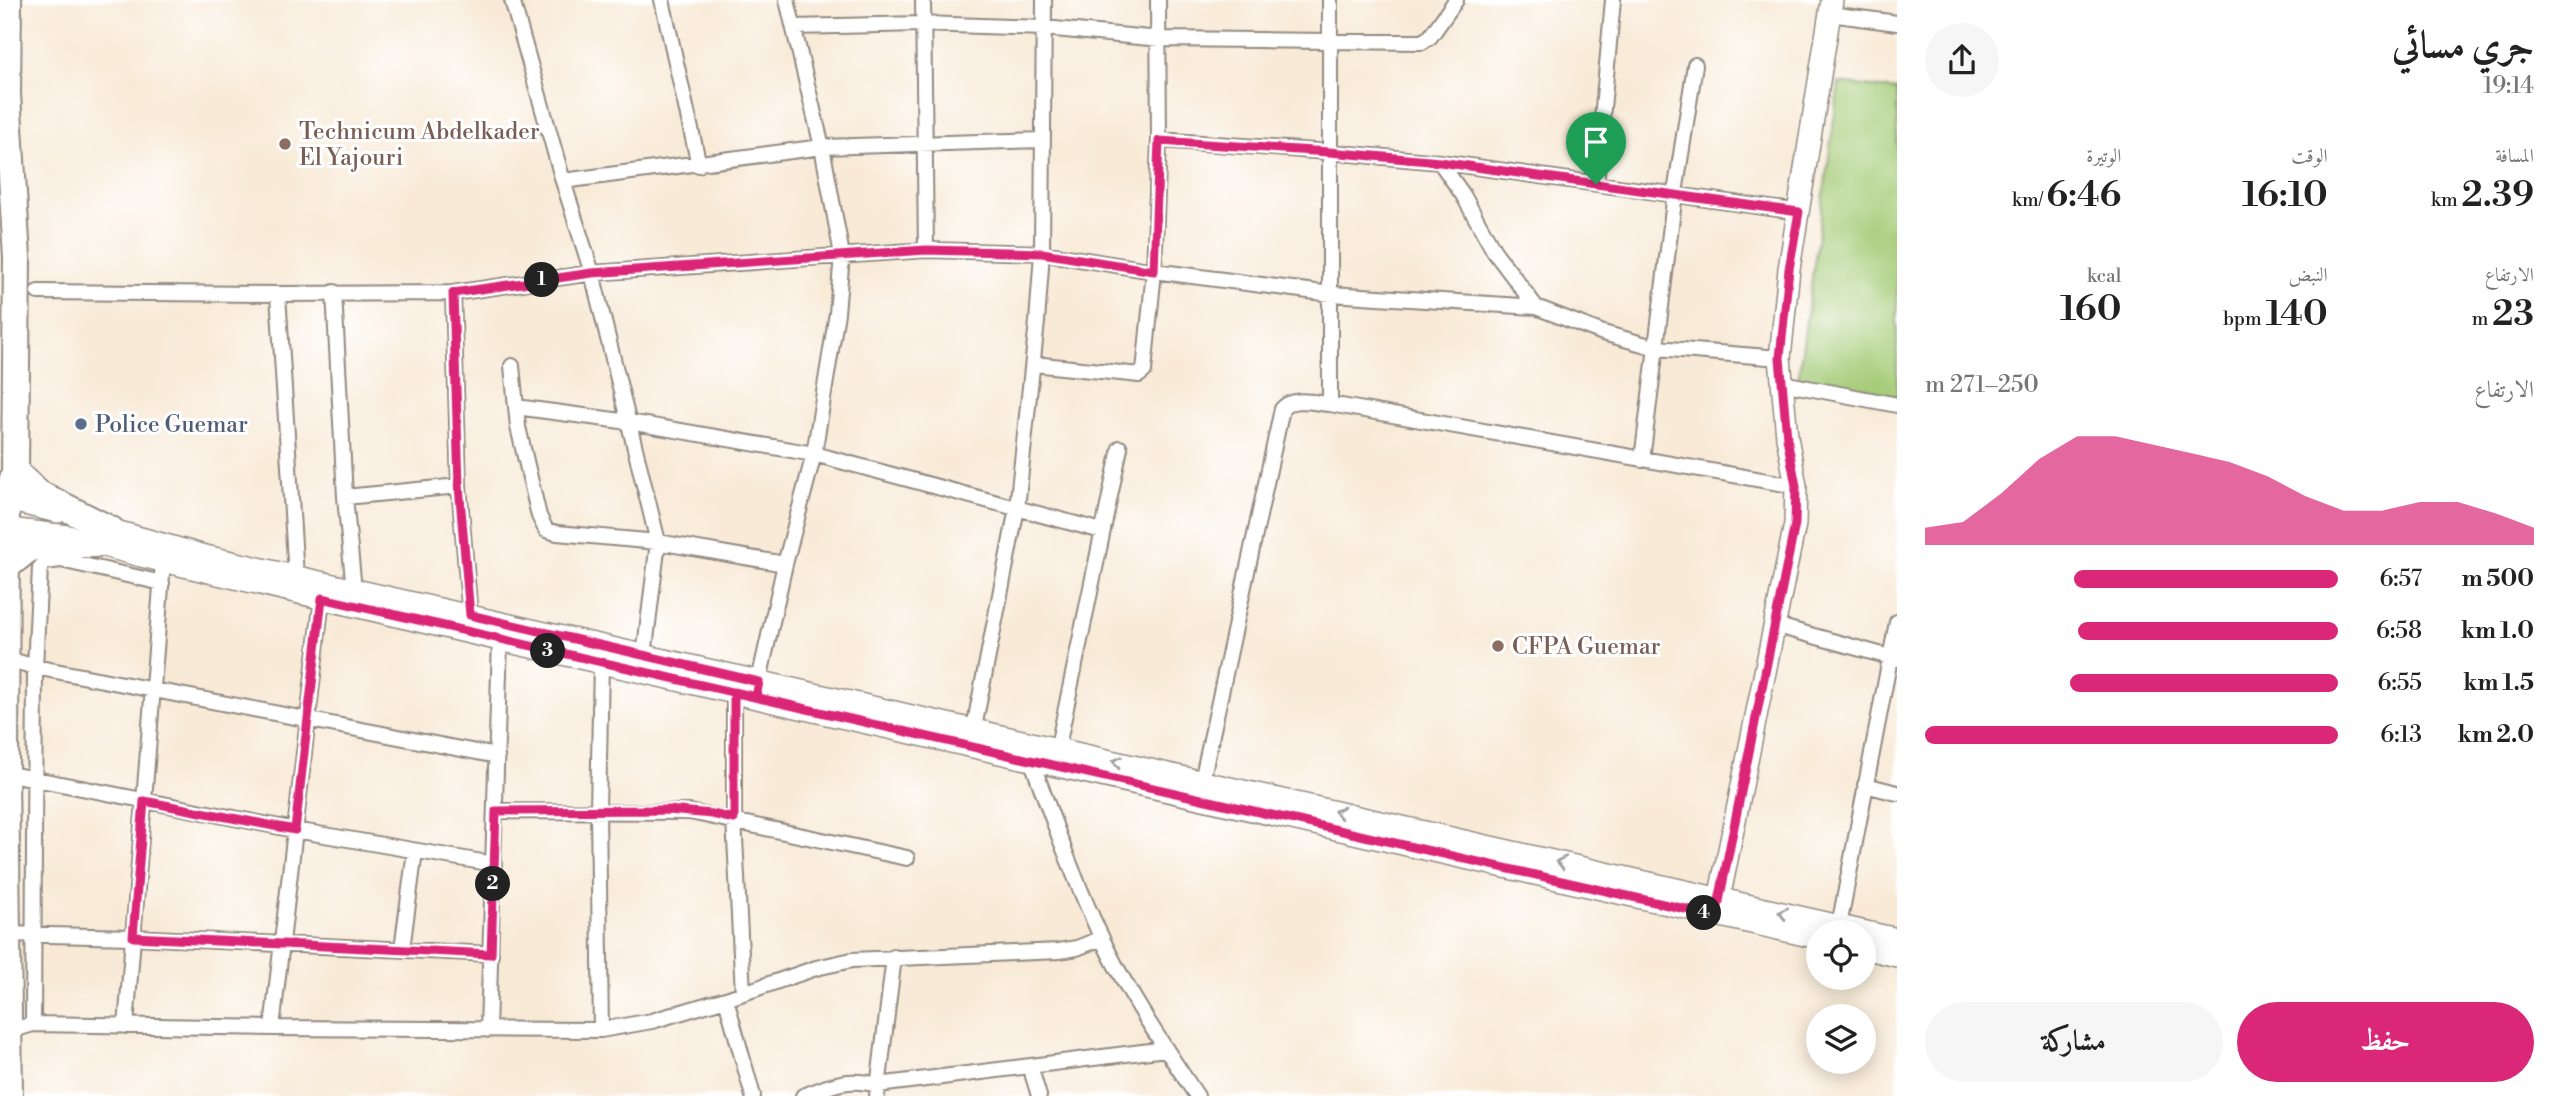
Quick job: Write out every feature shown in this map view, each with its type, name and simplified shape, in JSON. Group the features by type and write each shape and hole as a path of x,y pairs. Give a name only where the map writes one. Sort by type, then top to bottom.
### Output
{"highway":[{"path":"8,0 9,258 15,472 3,515 6,567 3,657 5,773 20,934 9,1096"},
{"path":"15,472 39,494 103,537"},
{"path":"6,567 41,544 103,537"}],"street":[{"path":"512,0 592,273 658,542 644,656"},
{"path":"662,0 699,164"},
{"path":"757,689 785,564 814,454 837,313 842,255 822,147 788,0"},
{"path":"923,0 926,250"},
{"path":"972,738 1017,508 1033,364 1042,253 1044,0"},
{"path":"1033,364 1139,375 1144,371 1154,271 1159,141 1158,0"},
{"path":"1330,0 1330,404"},
{"path":"794,27 922,24 1044,28 1160,39 1425,41 1456,0"},
{"path":"1596,184 1613,0"},
{"path":"1718,907 1795,524 1796,486 1787,438 1780,358 1788,279 1831,7 1897,23"},
{"path":"1642,460 1675,193 1695,65"},
{"path":"563,181 822,147 1043,140"},
{"path":"1159,141 1440,162 1799,212"},
{"path":"1440,162 1463,195 1494,251 1536,307"},
{"path":"38,292 334,292 391,295 453,293 592,273 842,255 926,250 1042,253 1331,294 1536,307 1603,333 1657,348 1780,358"},
{"path":"334,292 345,497 354,590"},
{"path":"453,293 459,486 470,615"},
{"path":"278,294 296,576"},
{"path":"512,366 518,427 539,516 546,530 658,542 785,564"},
{"path":"1782,383 1897,405"},
{"path":"1202,781 1282,409 1287,403 1294,401 1330,404 1796,486"},
{"path":"516,407 629,422 814,454 1102,531"},
{"path":"1056,757 1120,448"},
{"path":"345,497 459,486"},
{"path":"3,515 68,536 103,537 296,576 644,656 757,689 1718,907 1806,921"},
{"path":"103,537 163,562 734,692 757,689"},
{"path":"162,583 61,560 45,562 38,575 33,779 20,934 491,954"},
{"path":"126,1026 163,562"},
{"path":"272,1028 322,598"},
{"path":"1840,920 1865,785 1893,658 1897,622"},
{"path":"1774,625 1893,658"},
{"path":"488,1030 500,640"},
{"path":"3,657 35,667 497,756"},
{"path":"601,663 598,811 601,1030"},
{"path":"734,692 734,819 743,993"},
{"path":"972,738 1031,759 1056,757 1202,781 1718,907 1806,935"},
{"path":"1031,759 1056,828 1102,938 1139,1007 1197,1096"},
{"path":"5,773 295,830 494,864"},
{"path":"1865,785 1897,793"},
{"path":"496,811 690,811 907,858"},
{"path":"402,949 415,851"},
{"path":"1876,934 1897,939"},
{"path":"14,1030 126,1026 601,1030 652,1021 834,963 894,957 1059,951 1077,948 1102,938"},
{"path":"1876,951 1897,956"},
{"path":"878,1090 894,957"},
{"path":"726,999 754,1096"},
{"path":"803,1096 845,1081 856,1080 878,1090 1030,1066 1166,1049"},
{"path":"1030,1066 1039,1096"}],"green space":[{"path":"1839,83 1897,90 1897,396 1798,380"}],"place":[{"name":"Technicum Abdelkader El Yajouri","path":"285,144"},
{"name":"Police Guemar","path":"81,424"},
{"name":"CFPA Guemar","path":"1498,646"}],"route":[{"path":"1596,184 1440,162 1159,141 1154,271 1042,253 926,250 592,273 453,293 459,486 470,615 759,682 756,697 734,692 733,794 734,819 668,810 496,811 491,954 133,937 144,801 295,830 322,598 601,663 756,697 1198,797 1716,916 1795,524 1796,486 1787,438 1780,358 1789,269 1799,212 1596,184"}]}
